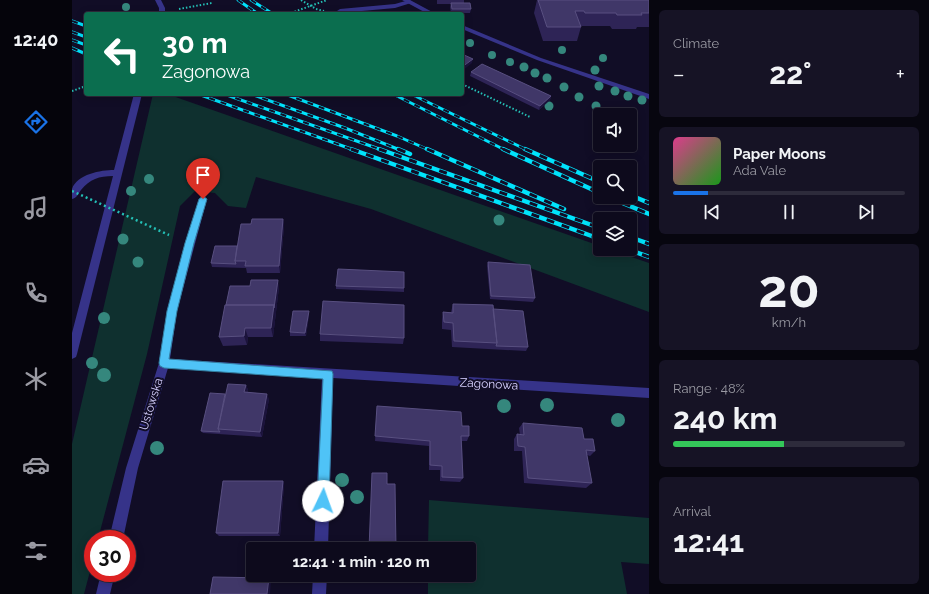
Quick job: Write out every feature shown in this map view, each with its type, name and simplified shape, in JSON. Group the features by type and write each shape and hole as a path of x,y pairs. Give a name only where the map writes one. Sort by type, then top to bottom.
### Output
{"street":[{"path":"158,0 162,12"},
{"path":"340,11 395,6 408,1 429,12"},
{"path":"464,28 514,50 649,97"},
{"path":"72,354 138,96"},
{"path":"72,196 88,177 97,174 119,173"},
{"name":"Ustowska","path":"118,530 132,468 164,363 172,311 189,243 203,199"},
{"name":"Zagonowa","path":"164,363 649,393"},
{"path":"321,542 328,374"},
{"path":"103,594 106,582"},
{"path":"319,594 320,582"}],"path":[{"path":"168,12 212,4 208,0"},
{"path":"301,0 316,9 340,11"},
{"path":"293,12 326,0"},
{"path":"464,85 530,117"},
{"path":"72,91 84,87"},
{"path":"72,191 169,235"}],"green space":[{"path":"153,96 173,96 593,244 593,256 628,256 649,263 649,312 371,209 256,177 246,208 228,206 215,193 195,191 180,206 147,354 100,530 84,530 84,582 87,582 84,594 72,594 72,444"},
{"path":"429,500 649,518 649,564 621,562 627,594 428,594 428,582 476,582 476,542 428,542"}],"building":[{"path":"538,0 649,0 649,13 641,13 642,15 617,15 616,13 585,13 584,11 575,11 581,27 547,27"},
{"path":"451,3 470,3 471,9 452,9"},
{"path":"464,55 473,59 464,66"},
{"path":"482,64 551,96 540,106 471,72"},
{"path":"252,219 283,219 279,266 245,266 246,261 235,261 241,224 251,224"},
{"path":"215,246 237,246 236,264 211,263"},
{"path":"488,262 530,265 535,298 491,296"},
{"path":"338,269 404,272 404,288 336,286"},
{"path":"251,280 278,280 274,308 274,305 226,305 230,286 250,286"},
{"path":"323,301 404,305 404,338 320,334"},
{"path":"453,304 493,305 497,343 454,341 453,323 444,322 443,312 453,313"},
{"path":"225,305 274,305 271,328 245,328 244,336 219,337"},
{"path":"493,309 523,311 528,347 496,346 497,343"},
{"path":"293,311 309,311 305,333 290,332"},
{"path":"228,384 246,385 244,392 267,394 260,432 218,429"},
{"path":"210,393 225,394 218,429 220,432 201,431"},
{"path":"377,406 461,412 462,426 469,426 469,436 461,436 463,478 442,477 442,466 430,465 430,441 375,436"},
{"path":"523,423 582,428 584,439 593,439 595,451 586,450 592,483 528,478 525,447 518,446 517,434 524,435"},
{"path":"372,473 387,473 387,484 395,484 396,542 369,542"},
{"path":"223,481 283,481 278,533 216,533"},
{"path":"213,577 246,578 246,582 268,582 267,594 210,594"}],"railway":[{"path":"238,0 255,12"},
{"path":"251,0 270,12"},
{"path":"72,21 84,25"},
{"path":"72,32 84,36"},
{"path":"72,40 84,44"},
{"path":"72,48 84,53"},
{"path":"204,96 354,150"},
{"path":"230,96 382,150"},
{"path":"257,96 345,128 400,150"},
{"path":"290,96 397,136 429,150"},
{"path":"397,96 503,149"},
{"path":"415,96 527,150"},
{"path":"351,149 593,236"},
{"path":"379,149 593,225"},
{"path":"398,149 410,154"},
{"path":"427,149 564,209"},
{"path":"503,149 593,190"},
{"path":"525,149 593,179"},
{"path":"637,198 649,203"},
{"path":"625,204 649,214"},
{"path":"637,240 649,244"},
{"path":"637,253 649,257"}],"route":[{"path":"203,199 189,243 172,311 164,363 328,374 323,501"}]}
